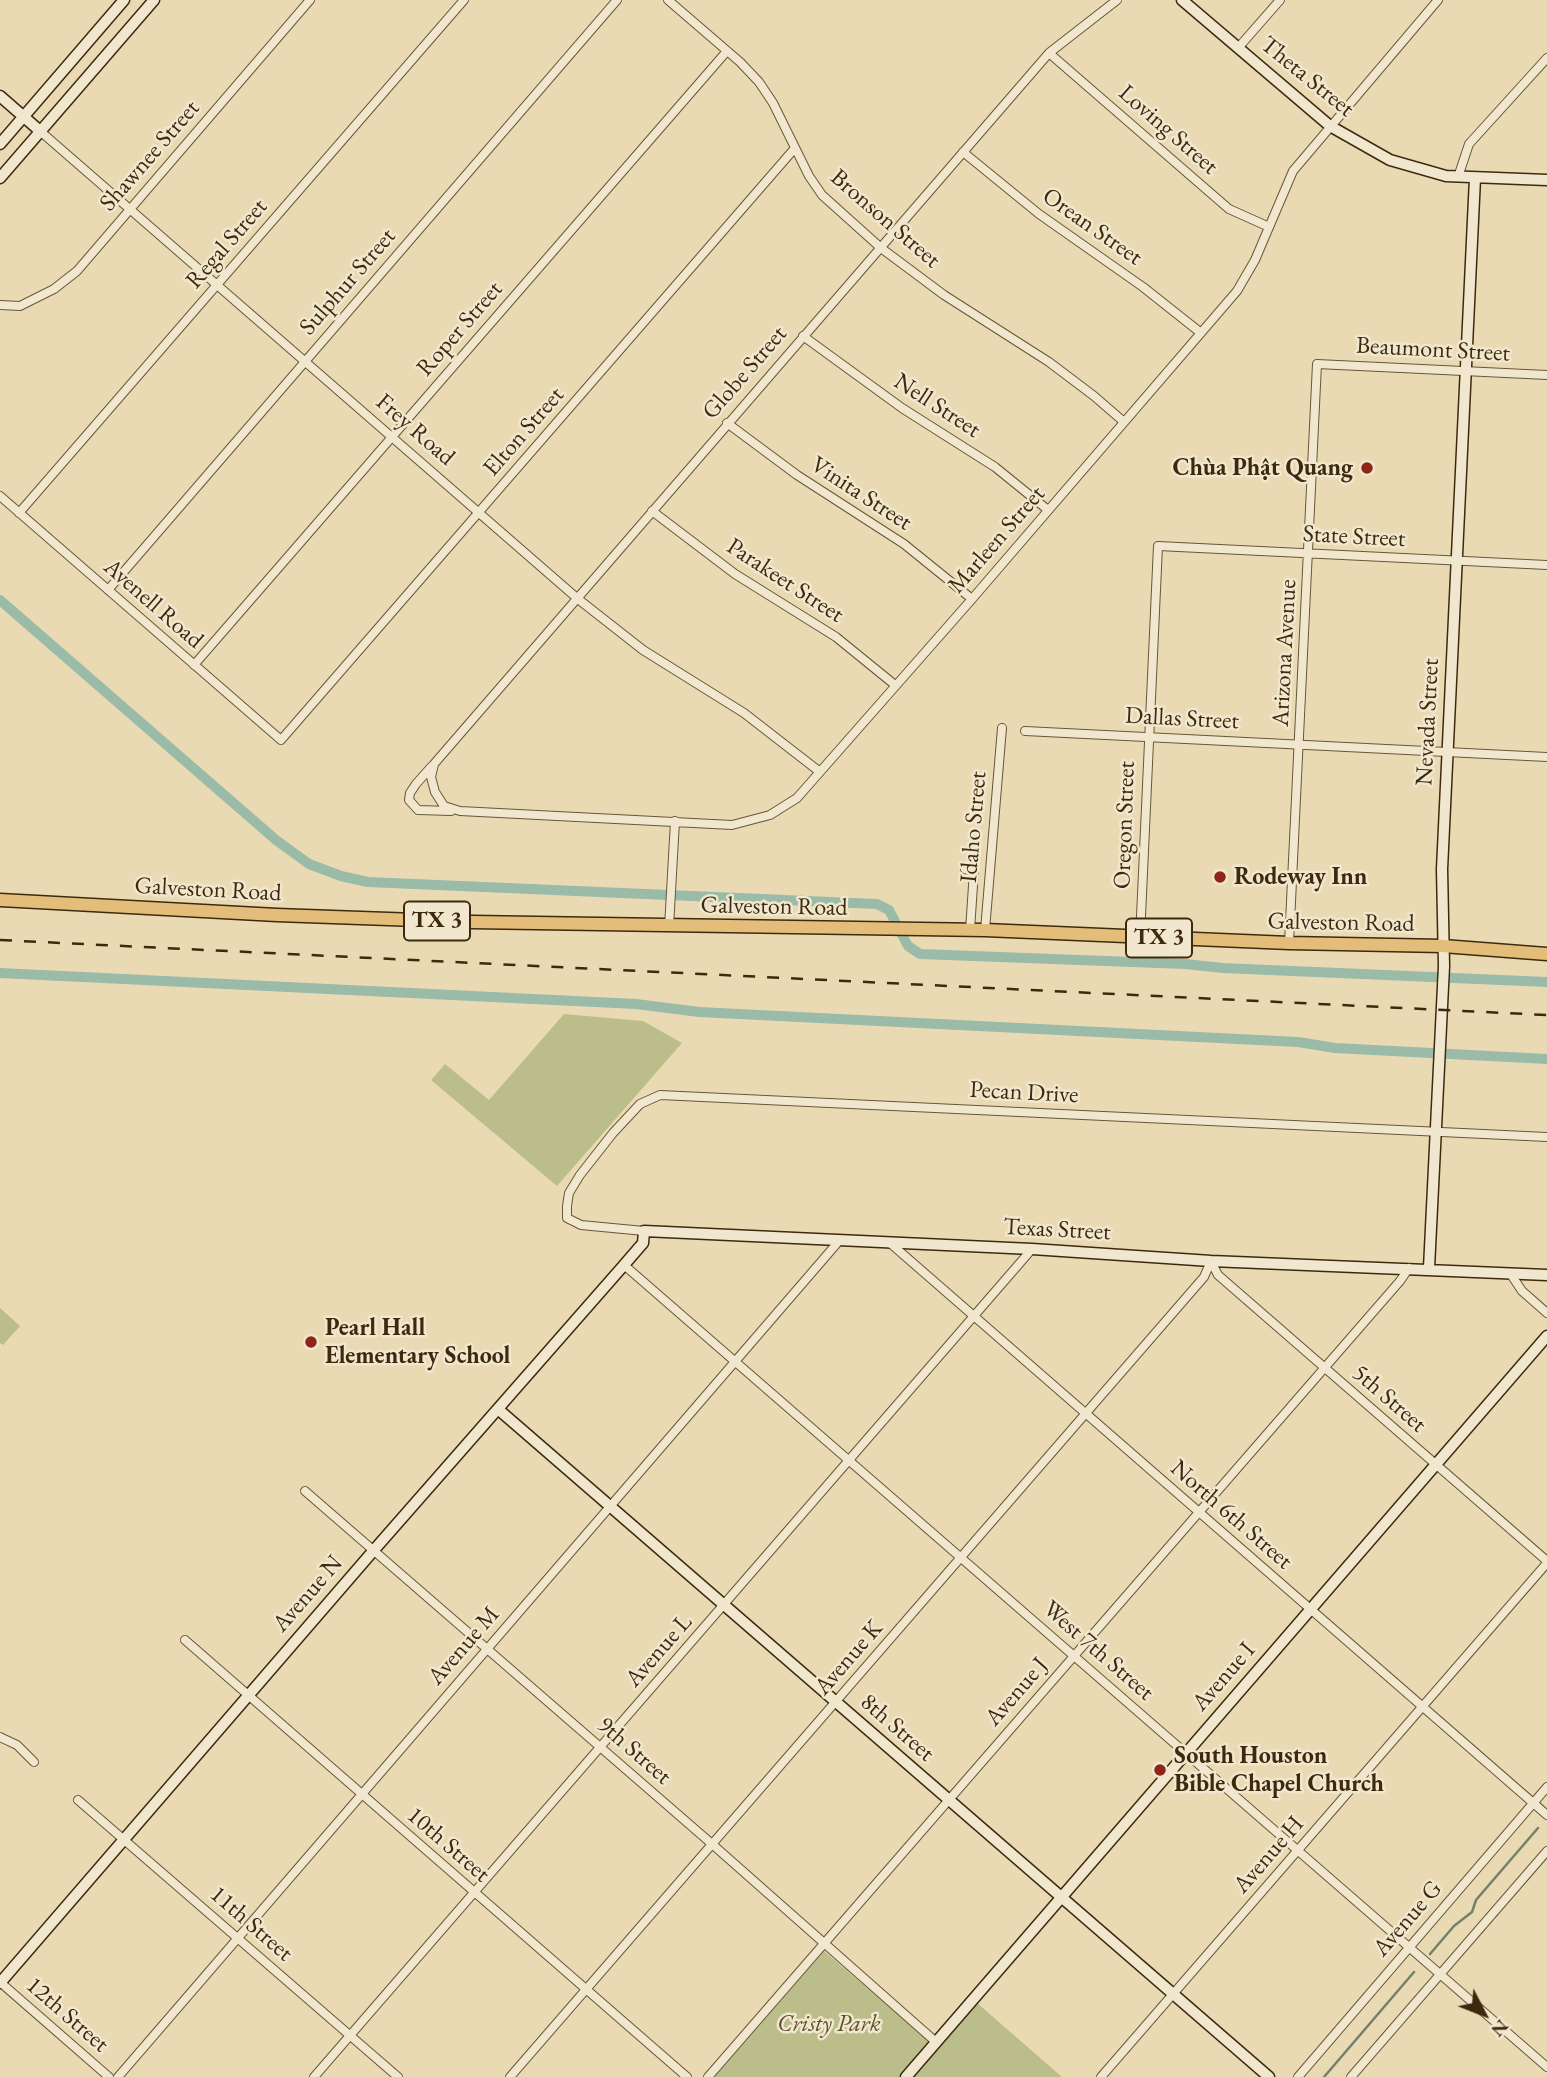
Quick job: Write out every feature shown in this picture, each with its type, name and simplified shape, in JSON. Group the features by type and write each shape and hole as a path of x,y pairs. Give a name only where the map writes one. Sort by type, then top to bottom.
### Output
{"main road":[{"name":"Galveston Road","path":"0,900 277,915 669,926 985,930 1140,938 1443,946 1547,954"}],"street":[{"path":"0,144 124,0"},
{"path":"0,178 154,0"},
{"name":"Shawnee Street","path":"0,305 20,306 54,289 77,271 310,0"},
{"name":"Regal Street","path":"19,513 464,0"},
{"name":"Sulphur Street","path":"108,590 617,0"},
{"name":"Bronson Street","path":"668,0 759,82 773,103 809,177 822,195 881,248 944,295 1049,362 1124,422"},
{"name":"Globe Street","path":"460,811 418,810 409,800 410,793 1049,53 1117,0"},
{"name":"Theta Street","path":"1182,0 1330,126 1390,160 1430,173 1458,177 1547,180"},
{"path":"1238,48 1280,0"},
{"name":"Marleen Street","path":"460,811 732,825 770,815 797,797 972,599 1237,291 1255,260 1293,171 1438,0"},
{"name":"Roper Street","path":"194,665 727,51"},
{"name":"Loving Street","path":"1049,53 1229,209 1268,226"},
{"path":"1458,177 1469,144 1547,58"},
{"name":"Frey Road","path":"0,96 578,599 643,650 744,713 820,772"},
{"name":"Elton Street","path":"282,740 795,148"},
{"name":"Orean Street","path":"963,152 1039,215 1143,286 1200,333"},
{"name":"Nevada Street","path":"1429,1268 1444,966 1441,906 1475,178"},
{"name":"Nell Street","path":"803,336 902,408 995,467 1048,510"},
{"name":"Beaumont Street","path":"1317,363 1547,375"},
{"name":"Arizona Avenue","path":"1289,943 1317,363"},
{"name":"Vinita Street","path":"727,423 797,475 904,544 972,599"},
{"name":"Avenell Road","path":"0,496 282,740"},
{"name":"Parakeet Street","path":"652,512 735,574 836,637 895,685"},
{"name":"State Street","path":"1158,546 1547,565"},
{"name":"Oregon Street","path":"1140,938 1158,546"},
{"name":"Idaho Street","path":"985,930 1002,728"},
{"name":"Dallas Street","path":"1025,731 1547,757"},
{"path":"434,764 431,777 435,792 444,806 460,811"},
{"path":"669,926 675,821"},
{"path":"965,869 974,871 970,930"},
{"name":"Pecan Drive","path":"567,1218 569,1193 580,1175 640,1104 660,1095 1547,1137"},
{"name":"Texas Street","path":"567,1218 581,1225 644,1231 1032,1249 1211,1261 1547,1275"},
{"name":"Avenue N","path":"0,1983 373,1550 624,1265 643,1242 644,1231"},
{"name":"Avenue M","path":"118,2077 839,1241"},
{"name":"North 6th Street","path":"890,1243 1547,1815"},
{"name":"Avenue L","path":"314,2077 1032,1249"},
{"name":"5th Street","path":"1211,1261 1218,1275 1547,1562"},
{"name":"Avenue K","path":"510,2077 1204,1278 1211,1261"},
{"name":"West 7th Street","path":"624,1265 1547,2067"},
{"name":"Avenue J","path":"708,2077 1409,1268"},
{"path":"1510,1273 1522,1291 1547,1313"},
{"name":"Avenue I","path":"906,2077 1547,1336"},
{"name":"8th Street","path":"499,1409 1269,2077"},
{"name":"9th Street","path":"305,1491 936,2042"},
{"name":"Avenue H","path":"1101,2077 1547,1562"},
{"name":"10th Street","path":"185,1640 687,2077"},
{"path":"0,1737 17,1745 34,1762"},
{"name":"Avenue G","path":"1298,2077 1547,1787"},
{"name":"11th Street","path":"78,1800 398,2077"},
{"path":"1351,2077 1547,1851"},
{"name":"12th Street","path":"0,1983 109,2077"}],"green space":[{"path":"564,1014 643,1021 682,1043 557,1186 431,1080 445,1064 489,1100"},
{"path":"0,1308 20,1326 3,1345 0,1343"},
{"name":"Cristy Park","path":"824,1951 936,2047 976,2002 1062,2077 714,2077"}],"waterway":[{"path":"0,600 276,840 309,864 341,876 368,882 877,904 889,910 908,946 920,954 1547,982"},
{"path":"0,973 636,1004 699,1012 1298,1042 1335,1048 1547,1059"},
{"path":"1430,1954 1454,1926 1472,1912 1476,1900 1538,1828"},
{"path":"1324,2077 1414,1972"}],"railway":[{"path":"0,940 1547,1015"}],"place":[{"name":"Chùa Phật Quang","path":"1367,468"},
{"name":"Rodeway Inn","path":"1220,877"},
{"name":"Pearl Hall Elementary School","path":"311,1342"},
{"name":"South Houston Bible Chapel Church","path":"1160,1770"}]}
